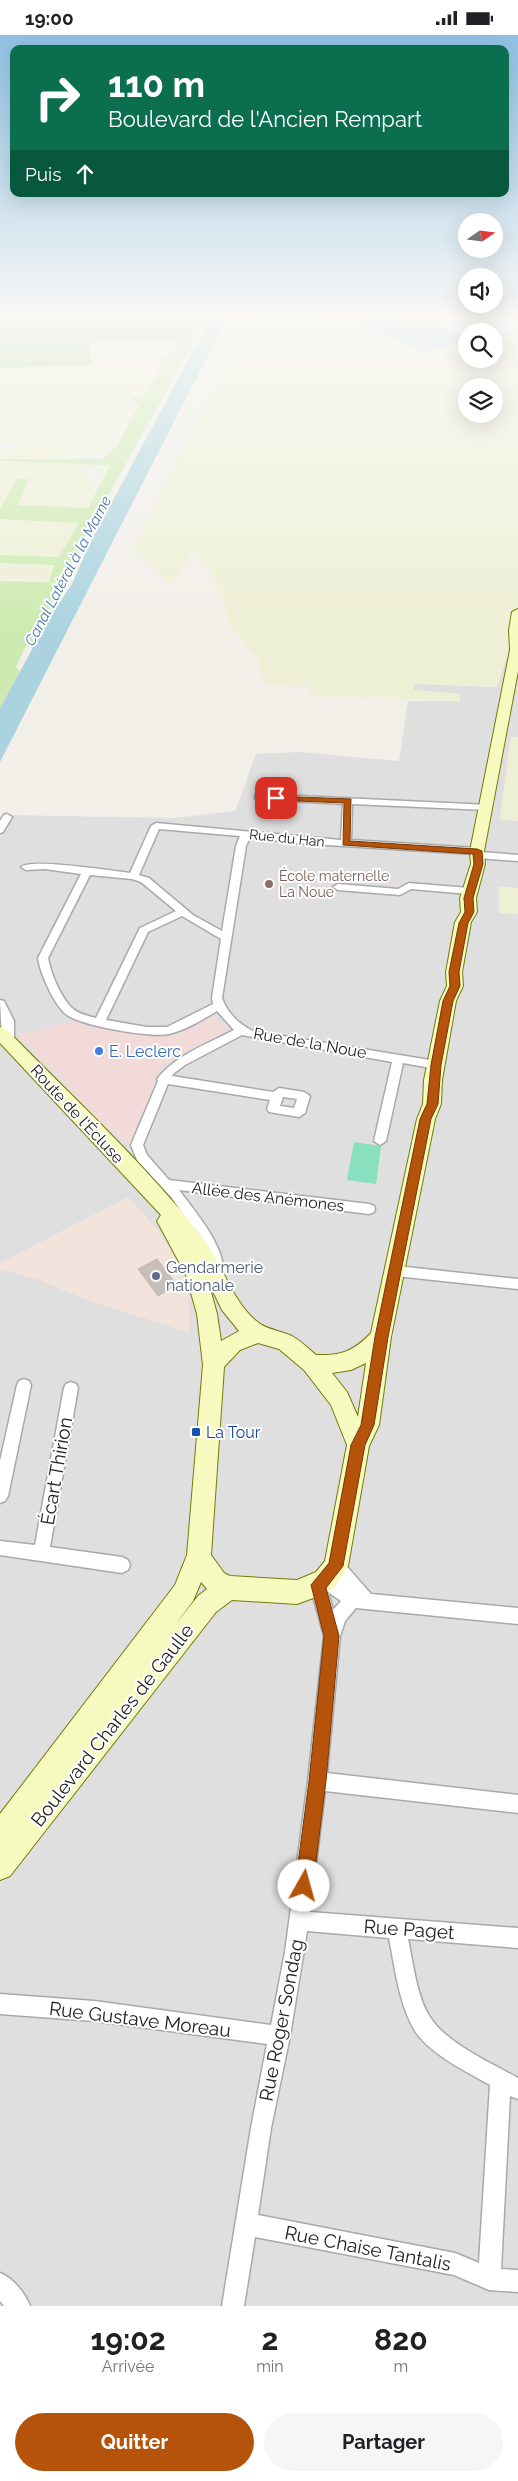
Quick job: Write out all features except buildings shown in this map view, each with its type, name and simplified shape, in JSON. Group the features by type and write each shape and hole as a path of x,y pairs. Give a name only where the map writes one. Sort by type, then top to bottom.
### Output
{"main road":[{"path":"199,1555 205,1568 215,1581 228,1588 297,1592 326,1577 358,1445 368,1425 382,1337 426,1119 432,1104 435,1073 448,1001 455,986 454,972 464,923 469,912 470,890 478,864 477,853 516,644 514,635 518,612"},
{"name":"Route de l'Écluse","path":"4,1037 160,1190 217,1274 233,1312 246,1326 258,1334"},
{"name":"Route de l'Écluse","path":"160,1190 196,1275 207,1314 214,1365"},
{"path":"207,1314 233,1312"},
{"path":"214,1365 233,1342 258,1334 286,1343 312,1364 339,1399 358,1445"},
{"path":"312,1364 332,1365 353,1361 369,1351 382,1337"},
{"name":"Boulevard Charles de Gaulle","path":"1,1834 184,1593 199,1555 214,1365"},
{"name":"Boulevard Charles de Gaulle","path":"0,1866 207,1604 228,1588"}],"street":[{"path":"258,797 486,807"},
{"path":"346,843 348,801"},
{"path":"0,830 7,817"},
{"name":"Rue du Han","path":"133,875 156,826 246,833 296,840 518,857"},
{"path":"86,872 44,952 43,963 68,1010 75,1015 129,1028 164,1031 177,1027 219,1006 217,998 241,846 246,833"},
{"path":"26,867 45,866 86,872 133,875 154,885 183,912 204,927 227,938"},
{"path":"338,887 400,891 409,886 470,890"},
{"path":"99,1021 144,930 183,912"},
{"path":"0,1004 8,1021 4,1037"},
{"name":"Rue de la Noue","path":"219,1006 242,1030 256,1036 398,1059 435,1073"},
{"path":"160,1190 138,1151 137,1145 163,1079 177,1064 242,1030"},
{"path":"380,1141 398,1059"},
{"path":"163,1079 277,1097"},
{"name":"Allée des Anémones","path":"160,1190 369,1209"},
{"path":"396,1271 518,1284"},
{"path":"0,1496 24,1385"},
{"name":"Écart Thirion","path":"41,1553 71,1388"},
{"path":"0,1548 122,1565"},
{"path":"326,1577 359,1600 518,1616"},
{"name":"Rue Roger Sondag","path":"233,2306 261,2128 280,2036 300,1921 318,1781 332,1636 326,1577"},
{"path":"332,1636 338,1617 359,1600"},
{"path":"318,1781 518,1804"},
{"name":"Rue Paget","path":"300,1921 518,1938"},
{"path":"396,1928 413,1999 423,2025 450,2049 510,2085 489,2279"},
{"name":"Rue Gustave Moreau","path":"0,2004 94,2011 280,2036"},
{"name":"Rue Chaise Tantalis","path":"246,2224 455,2264 489,2279 518,2281"},
{"path":"0,2284 19,2306"}],"shaded area":[{"path":"509,649 518,649 518,737 511,738 500,819 518,821 518,888 499,887 499,913 518,914 518,2306 0,2306 0,825 4,815 174,818 235,811 256,754 298,752 399,761 408,701 460,701 459,694 414,690 414,683 497,687"},
{"path":"215,1016 228,1030 164,1066 129,1146 107,1128 17,1035 73,1021 174,1036"},
{"path":"128,1197 159,1231 181,1268 188,1292 190,1333 90,1301 39,1280 0,1269 0,1263"}],"green space":[{"path":"0,420 130,420 104,452 75,457 0,459 0,449 16,449 20,445 19,443 0,442"},
{"path":"131,420 150,420 54,593 56,607 33,647 26,646 16,667 20,672 0,708 0,581 49,582 54,565 0,563 0,555 59,557 79,523 0,519 0,509 17,479 29,479 18,505 88,508 110,465 0,461 0,459 102,459 117,446"},
{"path":"197,420 458,420 458,423 503,423 503,420 518,420 518,649 509,649 497,687 414,684 414,690 459,694 460,701 309,696 309,686 264,684 258,658 229,625 223,598 205,562 194,549 171,585 133,548"},
{"path":"0,461 110,464 81,468 97,490 88,508 18,505 29,480 17,479 0,509"},
{"path":"0,519 79,522 59,557 0,555"},
{"path":"0,563 54,565 50,580 0,579"},
{"path":"511,737 518,737 518,821 500,819"},
{"path":"499,887 518,888 518,914 499,913"},
{"path":"354,1142 381,1146 376,1184 347,1180"}],"water":[{"path":"156,420 175,420 0,762 0,708 47,622 72,584 89,545"}],"place":[{"name":"École maternelle La Noue","path":"269,884"},
{"name":"E. Leclerc","path":"99,1051"},
{"name":"Gendarmerie nationale","path":"156,1276"},
{"name":"La Tour","path":"196,1432"}],"route":[{"path":"276,798 348,801 346,843 477,851 478,864 471,882 468,898 469,912 464,923 454,972 455,986 448,1001 433,1080 434,1096 426,1119 382,1337 368,1425 358,1445 336,1566 325,1580 318,1585 332,1636 318,1781 304,1886"}],"water label":[{"name":"Canal Latéral à la Marne","path":"68,571"}]}
